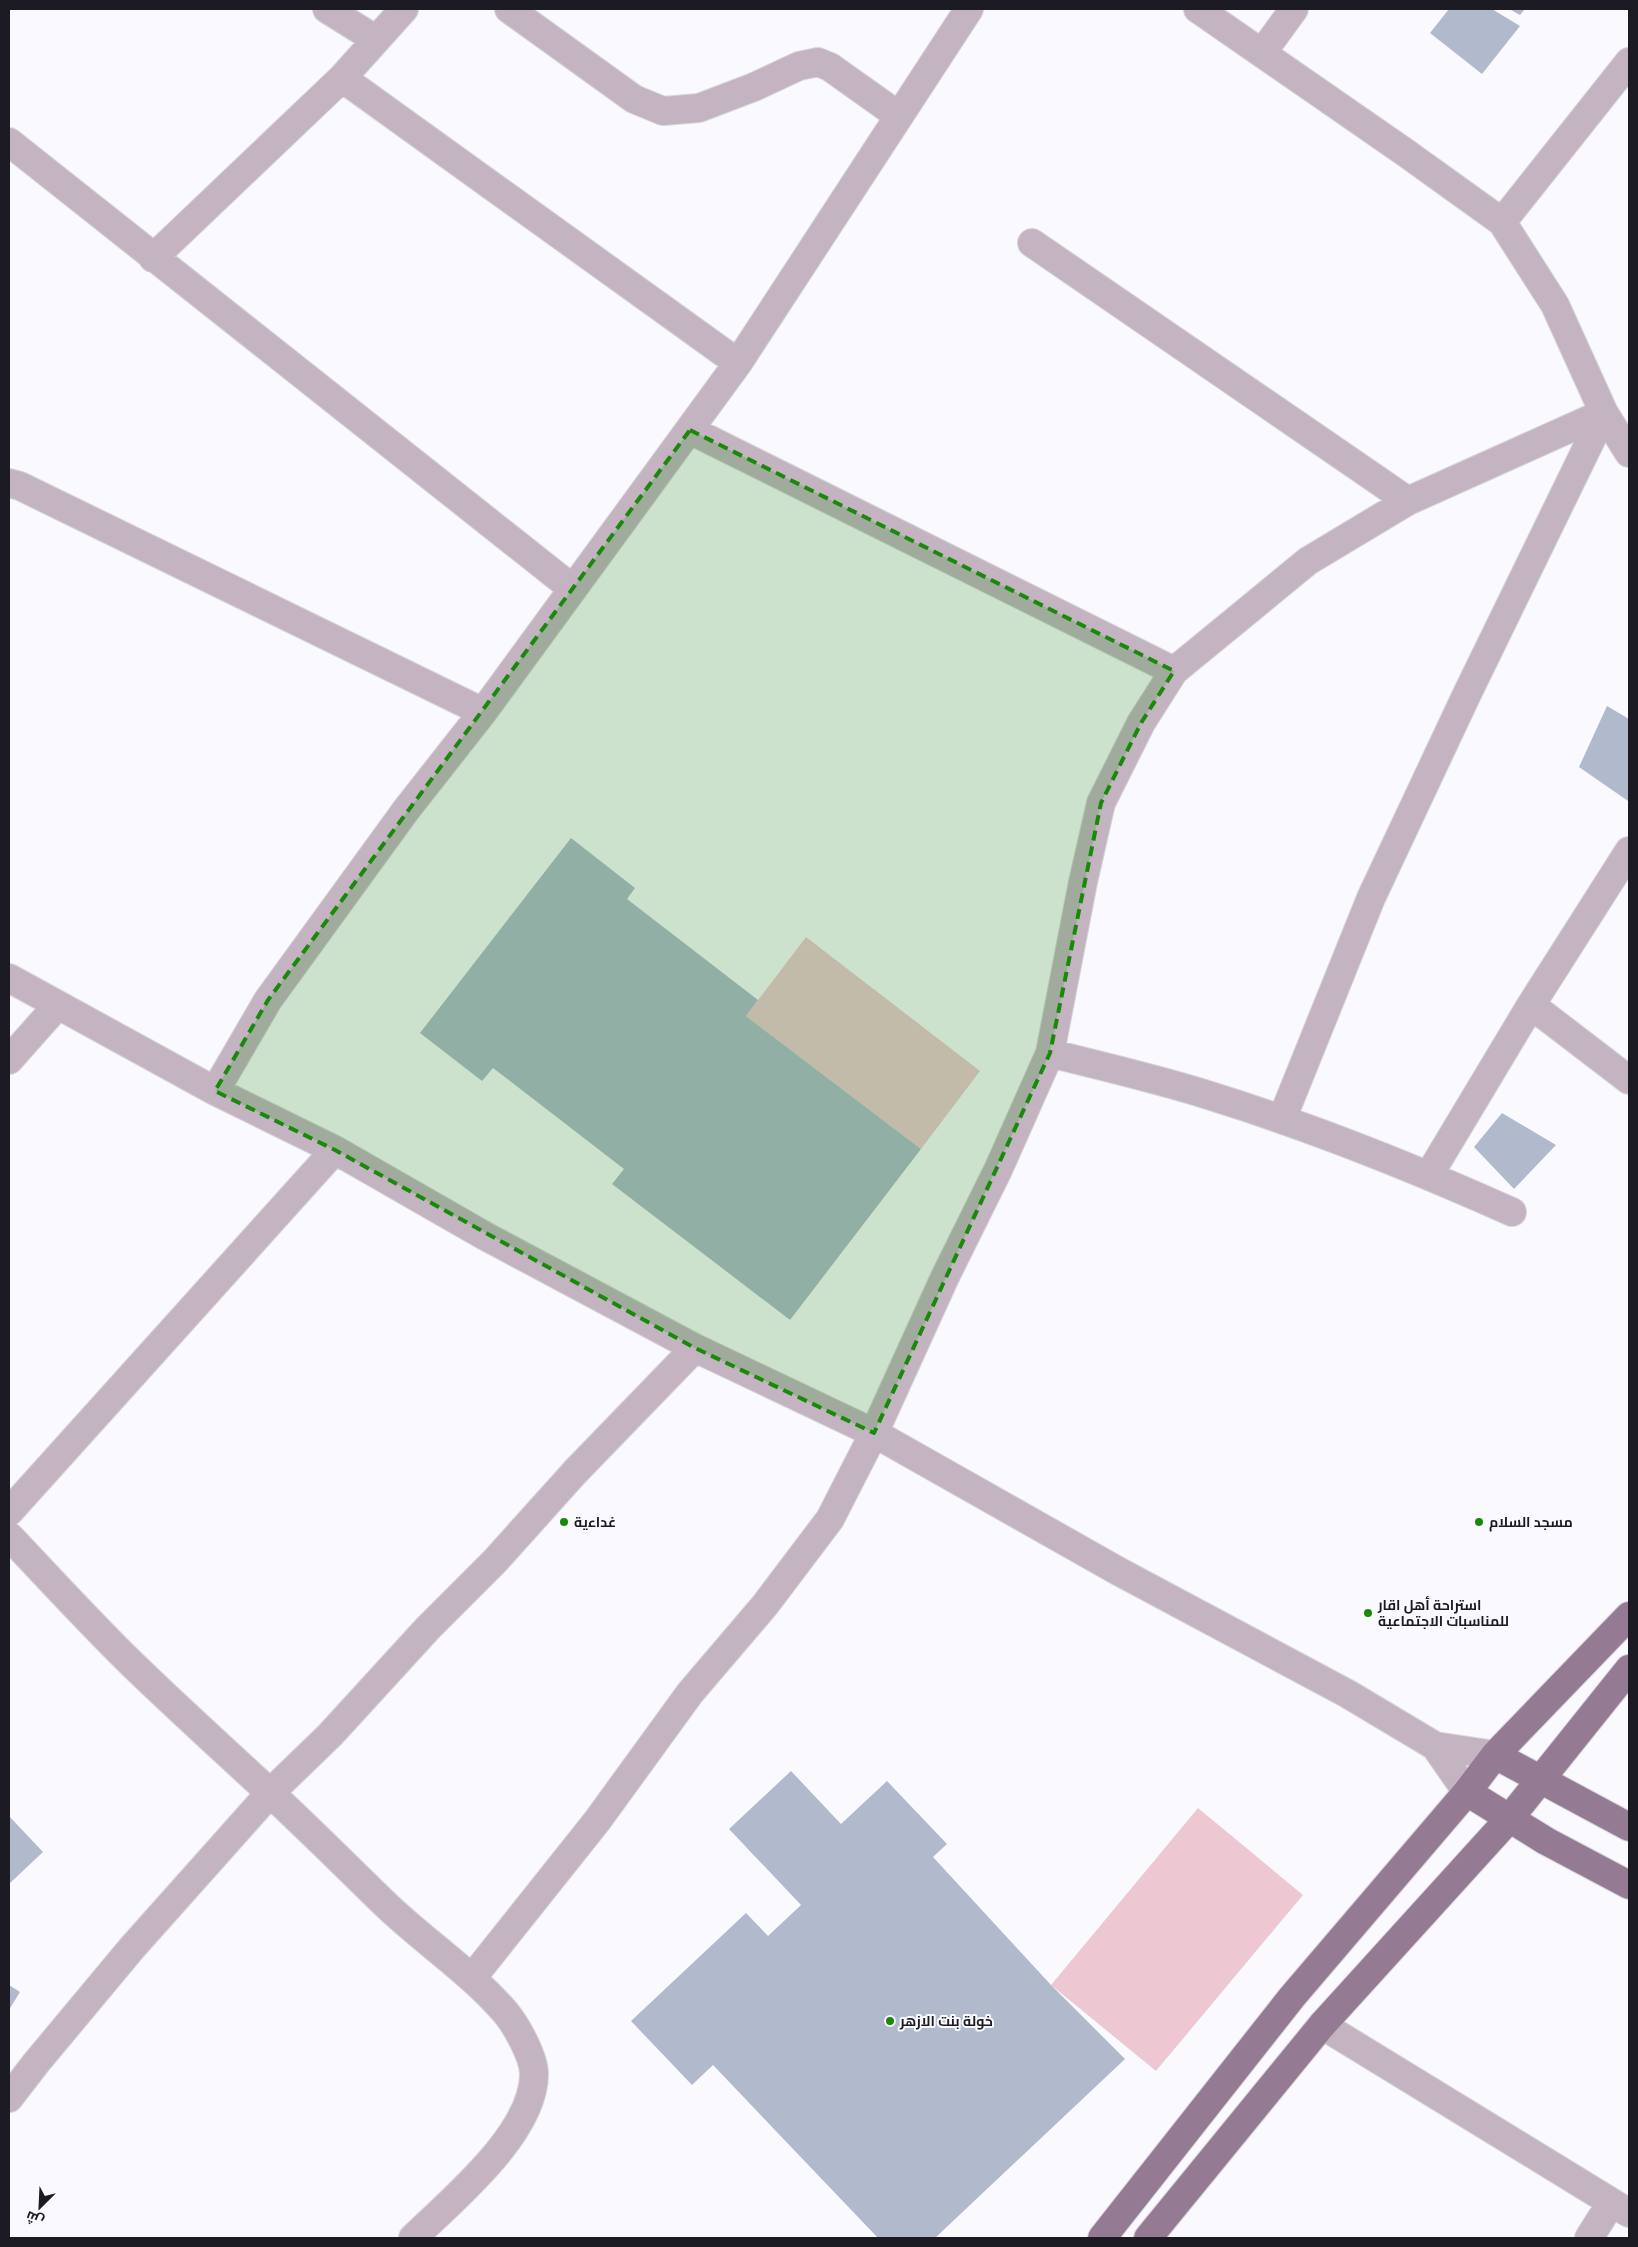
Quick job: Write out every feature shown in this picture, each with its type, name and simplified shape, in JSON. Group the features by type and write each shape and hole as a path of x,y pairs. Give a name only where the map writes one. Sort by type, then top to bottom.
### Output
{"main road":[{"path":"1102,2238 1292,1997 1467,1792 1495,1755 1629,1616"},
{"path":"1148,2238 1322,2025 1509,1819 1629,1668"},
{"path":"1495,1755 1539,1780 1560,1788 1629,1827"},
{"path":"1467,1792 1509,1819 1629,1885"}],"street":[{"path":"327,9 375,39"},
{"path":"153,258 342,78 375,39 404,9"},
{"path":"509,9 634,99 663,111 699,108 754,87 799,66 818,62 830,67 899,116"},
{"path":"215,1091 268,1000 406,810 483,712 738,363 969,9"},
{"path":"1198,9 1502,222 1555,305 1604,413 1629,453"},
{"path":"1262,53 1294,9"},
{"path":"1502,222 1629,62"},
{"path":"342,78 738,363"},
{"path":"9,142 573,589"},
{"path":"1032,243 1408,501"},
{"path":"472,1978 596,1821 690,1692 764,1605 830,1519 874,1432 945,1277 998,1170 1050,1053 1083,882 1101,803 1141,723 1174,670 1308,561 1408,501 1604,413"},
{"path":"1282,1119 1371,898 1467,694 1604,413"},
{"path":"690,430 1174,670"},
{"path":"9,483 483,712"},
{"path":"1429,1175 1531,1005 1629,851"},
{"path":"9,978 215,1091 335,1150 486,1236 695,1348 874,1432 1118,1571 1348,1694 1435,1746 1495,1755"},
{"path":"1531,1005 1629,1080"},
{"path":"9,1060 57,1006"},
{"path":"1050,1053 1133,1073 1282,1119 1429,1175 1512,1212"},
{"path":"9,1512 335,1150"},
{"path":"9,2098 131,1949 270,1793 330,1735 428,1628 495,1561 575,1472 695,1348"},
{"path":"9,1536 130,1662 270,1793 393,1912 472,1978 507,2014 526,2048 534,2072 531,2094 524,2115 483,2168 413,2238"},
{"path":"1435,1746 1467,1792"},
{"path":"1322,2025 1620,2208 1589,2238"}],"highlighted area":[{"path":"690,430 1174,671 1141,723 1101,803 1050,1053 874,1433 695,1348 335,1150 215,1091 268,1000"}],"shaded area":[{"path":"806,937 980,1071 921,1149 746,1016"},
{"path":"1198,1808 1303,1895 1156,2071 1051,1985"}],"building":[{"path":"1449,9 1492,9 1520,26 1482,74 1430,33"},
{"path":"1509,9 1525,9 1520,15"},
{"path":"1607,706 1629,719 1628,801 1579,767"},
{"path":"571,838 635,888 627,899 758,1000 746,1016 921,1149 790,1320 612,1184 624,1169 493,1068 482,1081 420,1033"},
{"path":"1502,1113 1556,1145 1514,1189 1474,1147"},
{"path":"791,1771 841,1824 887,1781 947,1844 933,1857 1051,1985 1125,2059 935,2238 878,2238 713,2065 692,2085 631,2021 746,1913 768,1936 801,1905 729,1829"},
{"path":"9,1816 43,1852 9,1884"},
{"path":"9,1985 20,1992 9,2010"}],"place":[{"name":"غداءية","path":"564,1522"},
{"name":"مسجد السلام","path":"1479,1522"},
{"name":"استراحة أهل اقار للمناسبات الاجتماعية","path":"1368,1613"},
{"name":"خولة بنت الازهر","path":"890,2021"}]}
